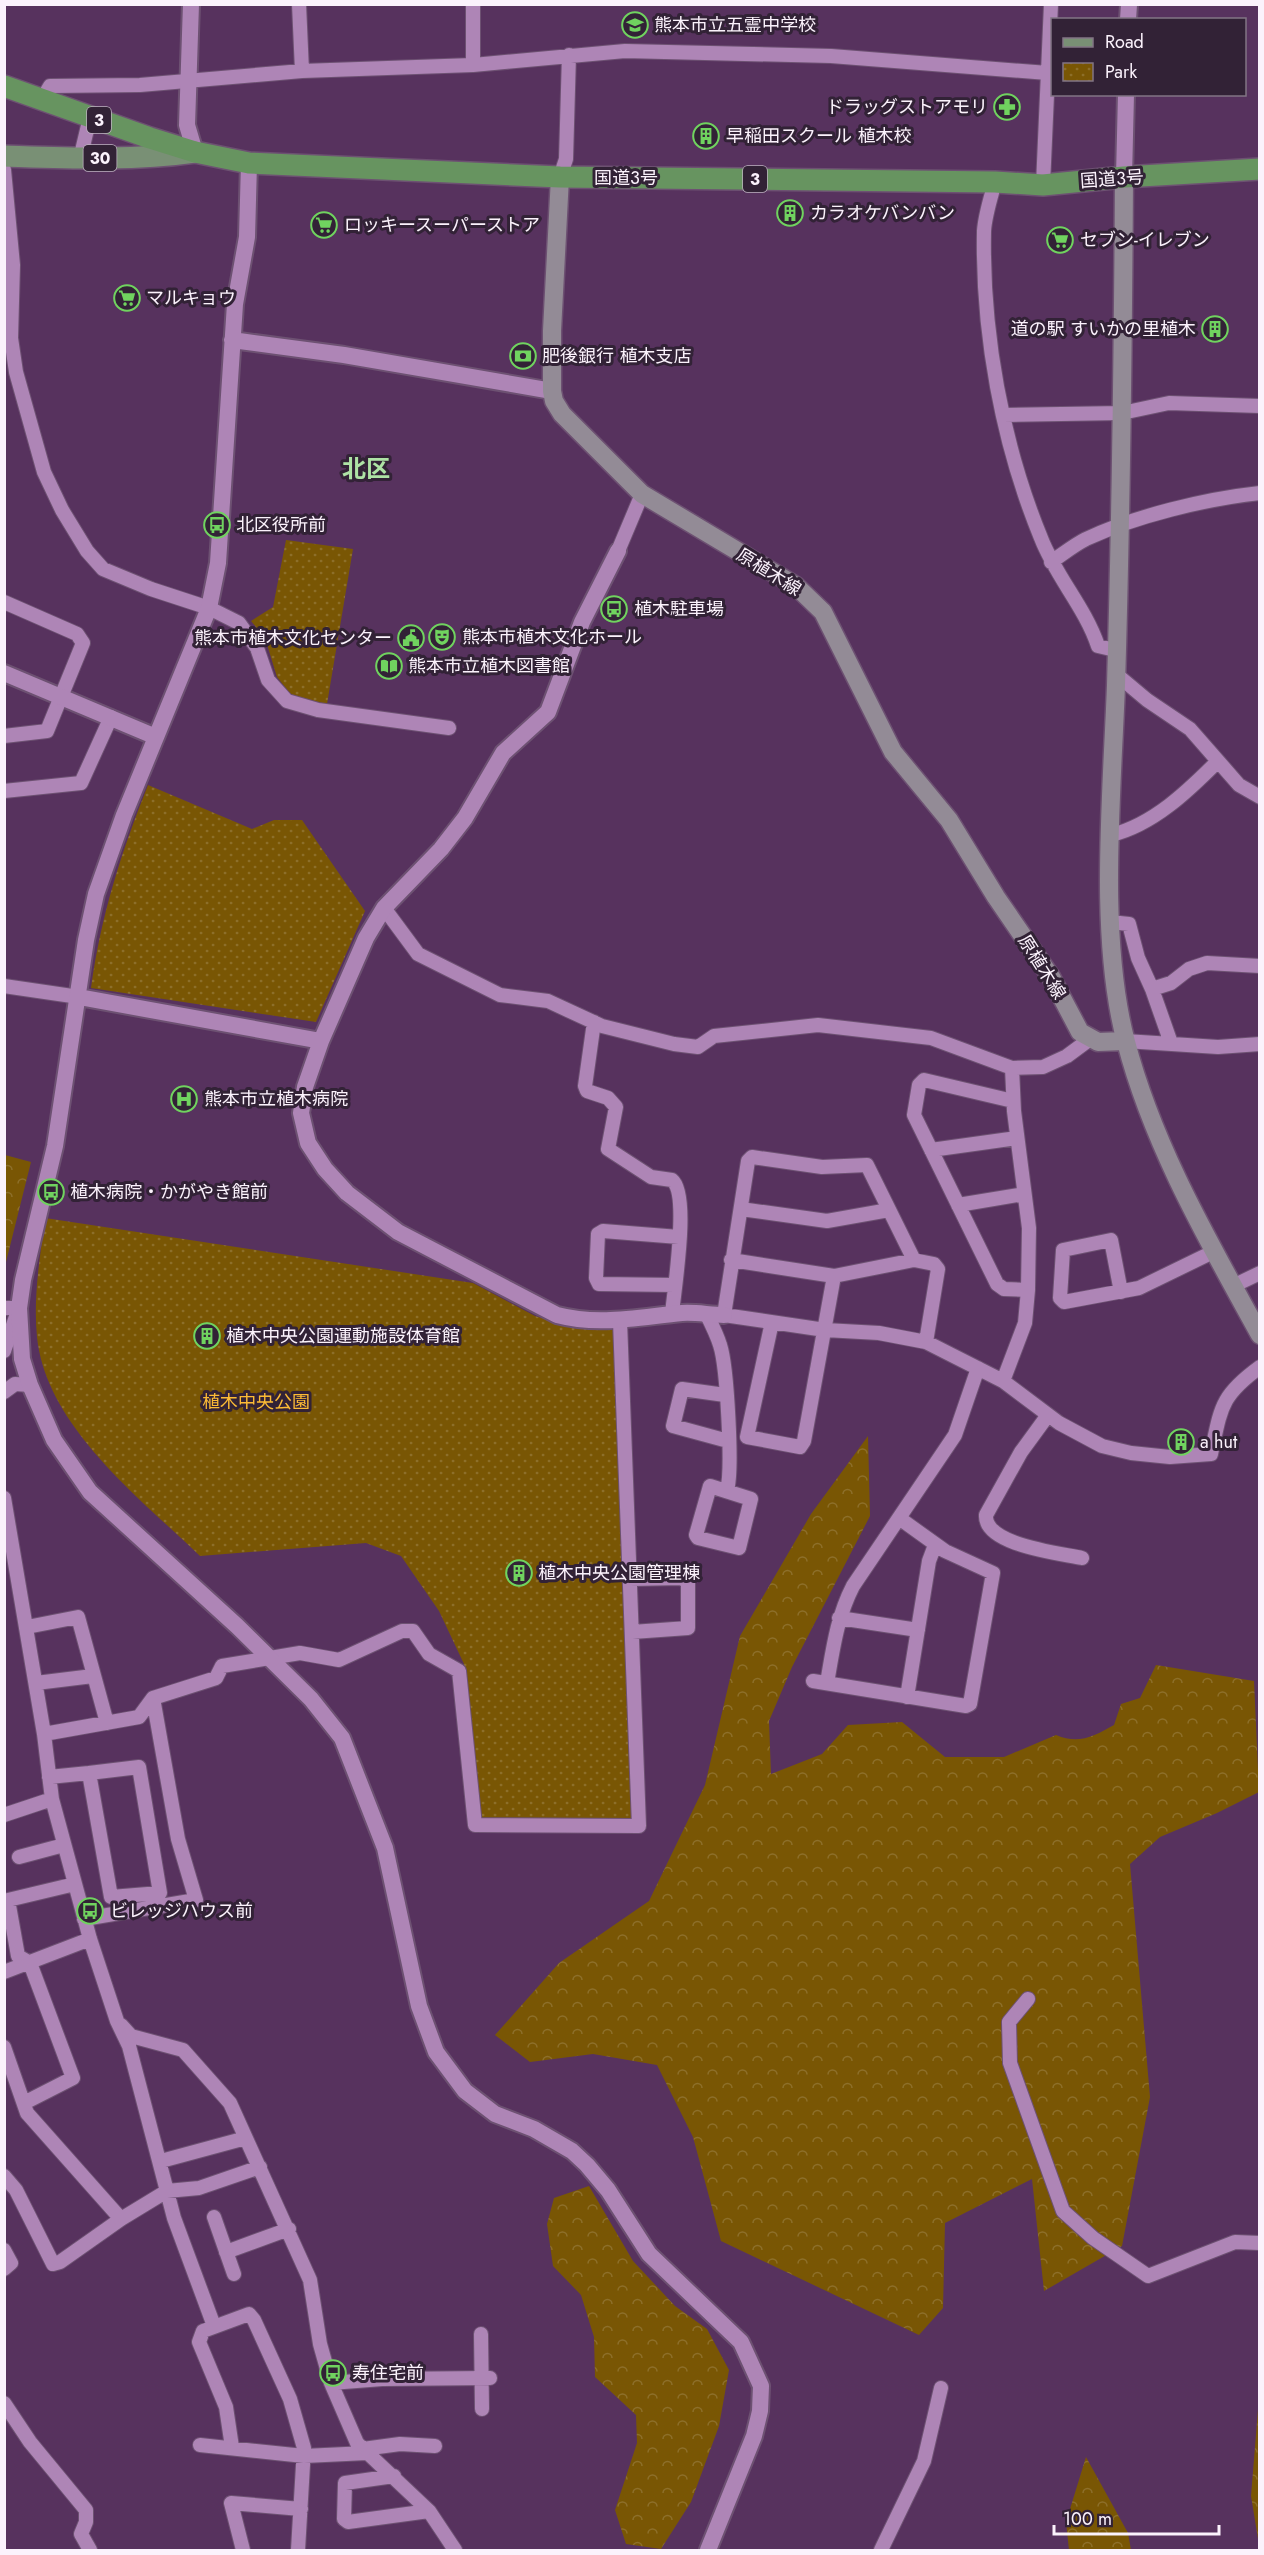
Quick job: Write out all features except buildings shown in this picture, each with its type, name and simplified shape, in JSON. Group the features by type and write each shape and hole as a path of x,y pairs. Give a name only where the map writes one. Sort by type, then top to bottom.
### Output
{"highway":[{"name":"国道3号","path":"4,86 41,101 195,152 249,163 560,177 995,182 1042,185 1124,177 1260,169"}],"main road":[{"name":"30","path":"4,156 80,159 159,157 195,152"},
{"name":"原植木線","path":"560,177 552,331 554,401 572,426 642,494 796,586 823,612 893,752 949,820 996,897 1051,977 1080,1032 1090,1039"},
{"path":"1124,177 1122,413 1110,922 1115,975 1125,1041 1154,1126 1215,1251 1260,1335"},
{"path":"1090,1039 1098,1042 1125,1041"}],"street":[{"path":"191,4 187,125 195,152"},
{"path":"298,4 302,71"},
{"path":"474,4 474,65"},
{"path":"1042,185 1051,21"},
{"path":"41,101 50,86 140,85 302,71 474,65 569,55 697,51 750,56 831,56 1048,73"},
{"path":"560,177 566,159 569,55"},
{"path":"1124,177 1126,96"},
{"path":"80,159 90,117"},
{"path":"4,1352 12,1308 55,1146 86,940 96,894 124,815 209,608 218,562 235,304 247,237 249,163"},
{"path":"4,170 13,265 11,338 18,382 44,472 62,510 87,551 103,569 151,590 209,608 239,623 257,648 268,680 287,701 318,710 448,728"},
{"path":"995,182 984,228 989,331 1004,415 1020,481 1051,562 1090,621 1098,646 1115,650"},
{"path":"232,340 345,355 552,391"},
{"path":"1004,415 1122,413 1169,404 1260,406"},
{"path":"1051,562 1085,540 1119,527 1216,498 1260,493"},
{"path":"642,494 618,551 582,622 548,712 503,753 453,833 384,908 366,938 321,1041 305,1087 301,1113 308,1143 325,1170 347,1193 398,1232 557,1315 577,1320 621,1321 672,1314 716,1315 825,1330 879,1333 926,1342 1003,1381 1048,1415 1102,1446 1131,1453 1170,1457 1211,1454 1220,1415 1229,1392 1260,1368"},
{"path":"4,602 82,638 83,649 47,731 4,736"},
{"path":"4,673 156,737"},
{"path":"1116,674 1147,700 1190,729 1239,785 1260,797"},
{"path":"4,791 81,783 111,717"},
{"path":"1111,834 1126,831 1182,797 1218,761"},
{"path":"384,908 418,954 500,995 548,1001 594,1022 674,1044 698,1047 714,1036 818,1025 931,1038 1012,1068 1043,1067 1067,1056 1090,1039"},
{"path":"1110,922 1129,924 1138,958 1152,988 1171,1043"},
{"path":"1152,988 1171,983 1189,969 1207,963 1260,966"},
{"path":"4,986 79,997 321,1041"},
{"path":"594,1022 585,1088 608,1098 616,1107 608,1149 651,1177 675,1182 680,1213 672,1314"},
{"path":"1125,1041 1218,1047 1260,1044"},
{"path":"1003,1381 1024,1330 1028,1290 1029,1228 1013,1101 1012,1068"},
{"path":"1013,1101 928,1080 920,1081 914,1115 997,1284 1004,1289 1028,1290"},
{"path":"931,1150 1017,1138"},
{"path":"727,1490 728,1438 716,1315 732,1260 748,1161 755,1157 822,1167 864,1163 870,1168 914,1260"},
{"path":"958,1205 1024,1194"},
{"path":"741,1209 827,1221 889,1210"},
{"path":"675,1285 599,1284 596,1278 598,1234 603,1231 679,1237"},
{"path":"1121,1292 1111,1240 1062,1250 1061,1301 1121,1292 1139,1288 1215,1251"},
{"path":"732,1260 834,1276 914,1260 934,1264 937,1267 926,1342"},
{"path":"1233,1286 1260,1273"},
{"path":"725,1395 682,1389 673,1426 728,1438 747,1437 798,1447 802,1445 834,1276"},
{"path":"12,1308 22,1359 30,1385 54,1440 90,1492 146,1541 267,1656 311,1700 342,1738 385,1848 419,2006 436,2052 465,2091 495,2114 534,2129 572,2151 587,2165 608,2190 649,2254 721,2320 741,2342 761,2386 760,2411 754,2436 708,2550"},
{"path":"45,1734 139,1717 153,1698 216,1678 222,1666 267,1656 300,1653 339,1660 402,1631 414,1631 429,1654 459,1671 475,1825 639,1826 621,1321"},
{"path":"747,1437 772,1322"},
{"path":"827,1683 839,1618 853,1586 955,1435 978,1368"},
{"path":"4,1392 15,1384 30,1385"},
{"path":"1048,1415 1021,1452 986,1515 986,1521 988,1527 1020,1546 1082,1558"},
{"path":"714,1486 727,1490 751,1499 739,1548 698,1538 696,1535 707,1490 714,1486"},
{"path":"4,1498 11,1579 27,1627 45,1734 52,1799 90,1939 117,2021 129,2046 161,2161 167,2191 214,2326"},
{"path":"813,1681 966,1706 972,1699 993,1573 935,1545 899,1518"},
{"path":"907,1696 935,1545"},
{"path":"630,1579 681,1578 688,1582 688,1628 632,1632"},
{"path":"27,1627 78,1617 106,1723"},
{"path":"839,1618 918,1630"},
{"path":"36,1683 93,1676"},
{"path":"84,1919 196,1900 178,1839 153,1698"},
{"path":"50,1777 139,1767 160,1893 111,1897 89,1773"},
{"path":"4,1815 52,1799"},
{"path":"19,1857 64,1845"},
{"path":"24,2103 73,2078 30,1963 18,1956 8,1900 75,1884"},
{"path":"4,1972 90,1939"},
{"path":"1028,1999 1009,2022 1010,2063 1062,2211 1093,2238 1148,2276 1235,2242 1260,2243"},
{"path":"117,2021 131,2036 183,2050 230,2103 289,2229 310,2280 320,2344 331,2383 357,2443 429,2511 455,2550"},
{"path":"4,2048 9,2076 27,2113 121,2219"},
{"path":"161,2161 246,2138"},
{"path":"4,2176 16,2190 53,2264 60,2262 121,2219 167,2191 199,2188 260,2167"},
{"path":"214,2217 234,2274"},
{"path":"226,2252 289,2229"},
{"path":"4,2250 11,2263 4,2269"},
{"path":"232,2447 226,2407 199,2342 203,2331 244,2314 251,2315 290,2398 304,2448 298,2550"},
{"path":"481,2334 486,2378 482,2409"},
{"path":"331,2383 382,2379 486,2378"},
{"path":"881,2550 924,2461 941,2388"},
{"path":"4,2403 30,2442 86,2510 86,2522 81,2534 90,2550"},
{"path":"200,2445 304,2456 365,2451 400,2444 435,2446"},
{"path":"394,2476 345,2483 344,2519 348,2522 429,2511"},
{"path":"243,2550 231,2503 301,2509"}],"green space":[{"path":"286,540 353,549 327,704 293,697 277,677 265,638 251,621 273,607"},
{"path":"148,785 252,829 274,820 302,820 365,911 316,1022 91,988 100,935 113,885"},
{"path":"4,1155 31,1162 5,1266"},
{"name":"植木中央公園","path":"45,1218 473,1283 535,1316 573,1328 615,1327 634,1814 629,1821 483,1824 476,1815 464,1664 439,1611 401,1556 366,1543 200,1556 124,1485 77,1430 58,1401 44,1370 37,1337 36,1307"},
{"path":"868,1436 870,1516 792,1667 769,1721 771,1774 822,1754 848,1725 902,1722 945,1757 1004,1757 1056,1735 1072,1739 1086,1738 1114,1725 1121,1704 1140,1698 1156,1665 1254,1681 1259,1792 1160,1837 1130,1864 1150,2097 1122,2246 1044,2291 1032,2179 945,2223 943,2308 919,2335 721,2241 693,2137 657,2065 593,2054 530,2062 495,2035 559,1963 649,1901 705,1785 740,1636 811,1514"},
{"path":"589,2186 633,2261 675,2306 707,2329 729,2370 719,2426 691,2502 661,2549 626,2544 615,2510 637,2443 636,2415 595,2377 594,2337 581,2295 553,2266 547,2224 554,2198"},
{"path":"1259,2397 1260,2545 1251,2496"},
{"path":"1086,2457 1128,2533 1131,2550 1069,2550 1066,2522"}],"place":[{"name":"熊本市立五霊中学校","path":"635,25"},
{"name":"ドラッグストアモリ","path":"1007,107"},
{"name":"早稲田スクール 植木校","path":"706,136"},
{"name":"カラオケバンバン","path":"790,213"},
{"name":"ロッキースーパーストア","path":"324,225"},
{"name":"セブン-イレブン","path":"1060,240"},
{"name":"マルキョウ","path":"127,298"},
{"name":"道の駅 すいかの里植木","path":"1215,329"},
{"name":"肥後銀行 植木支店","path":"523,356"},
{"name":"北区役所前","path":"217,525"},
{"name":"植木駐車場","path":"614,609"},
{"name":"熊本市植木文化ホール","path":"442,637"},
{"name":"熊本市植木文化センター","path":"411,638"},
{"name":"熊本市立植木図書館","path":"389,666"},
{"name":"熊本市立植木病院","path":"184,1099"},
{"name":"植木病院・かがやき館前","path":"51,1192"},
{"name":"植木中央公園運動施設体育館","path":"207,1336"},
{"name":"a hut","path":"1181,1442"},
{"name":"植木中央公園管理棟","path":"519,1573"},
{"name":"ビレッジハウス前","path":"90,1911"},
{"name":"寿住宅前","path":"333,2373"}],"district":[{"name":"北区","path":"366,468"}]}
